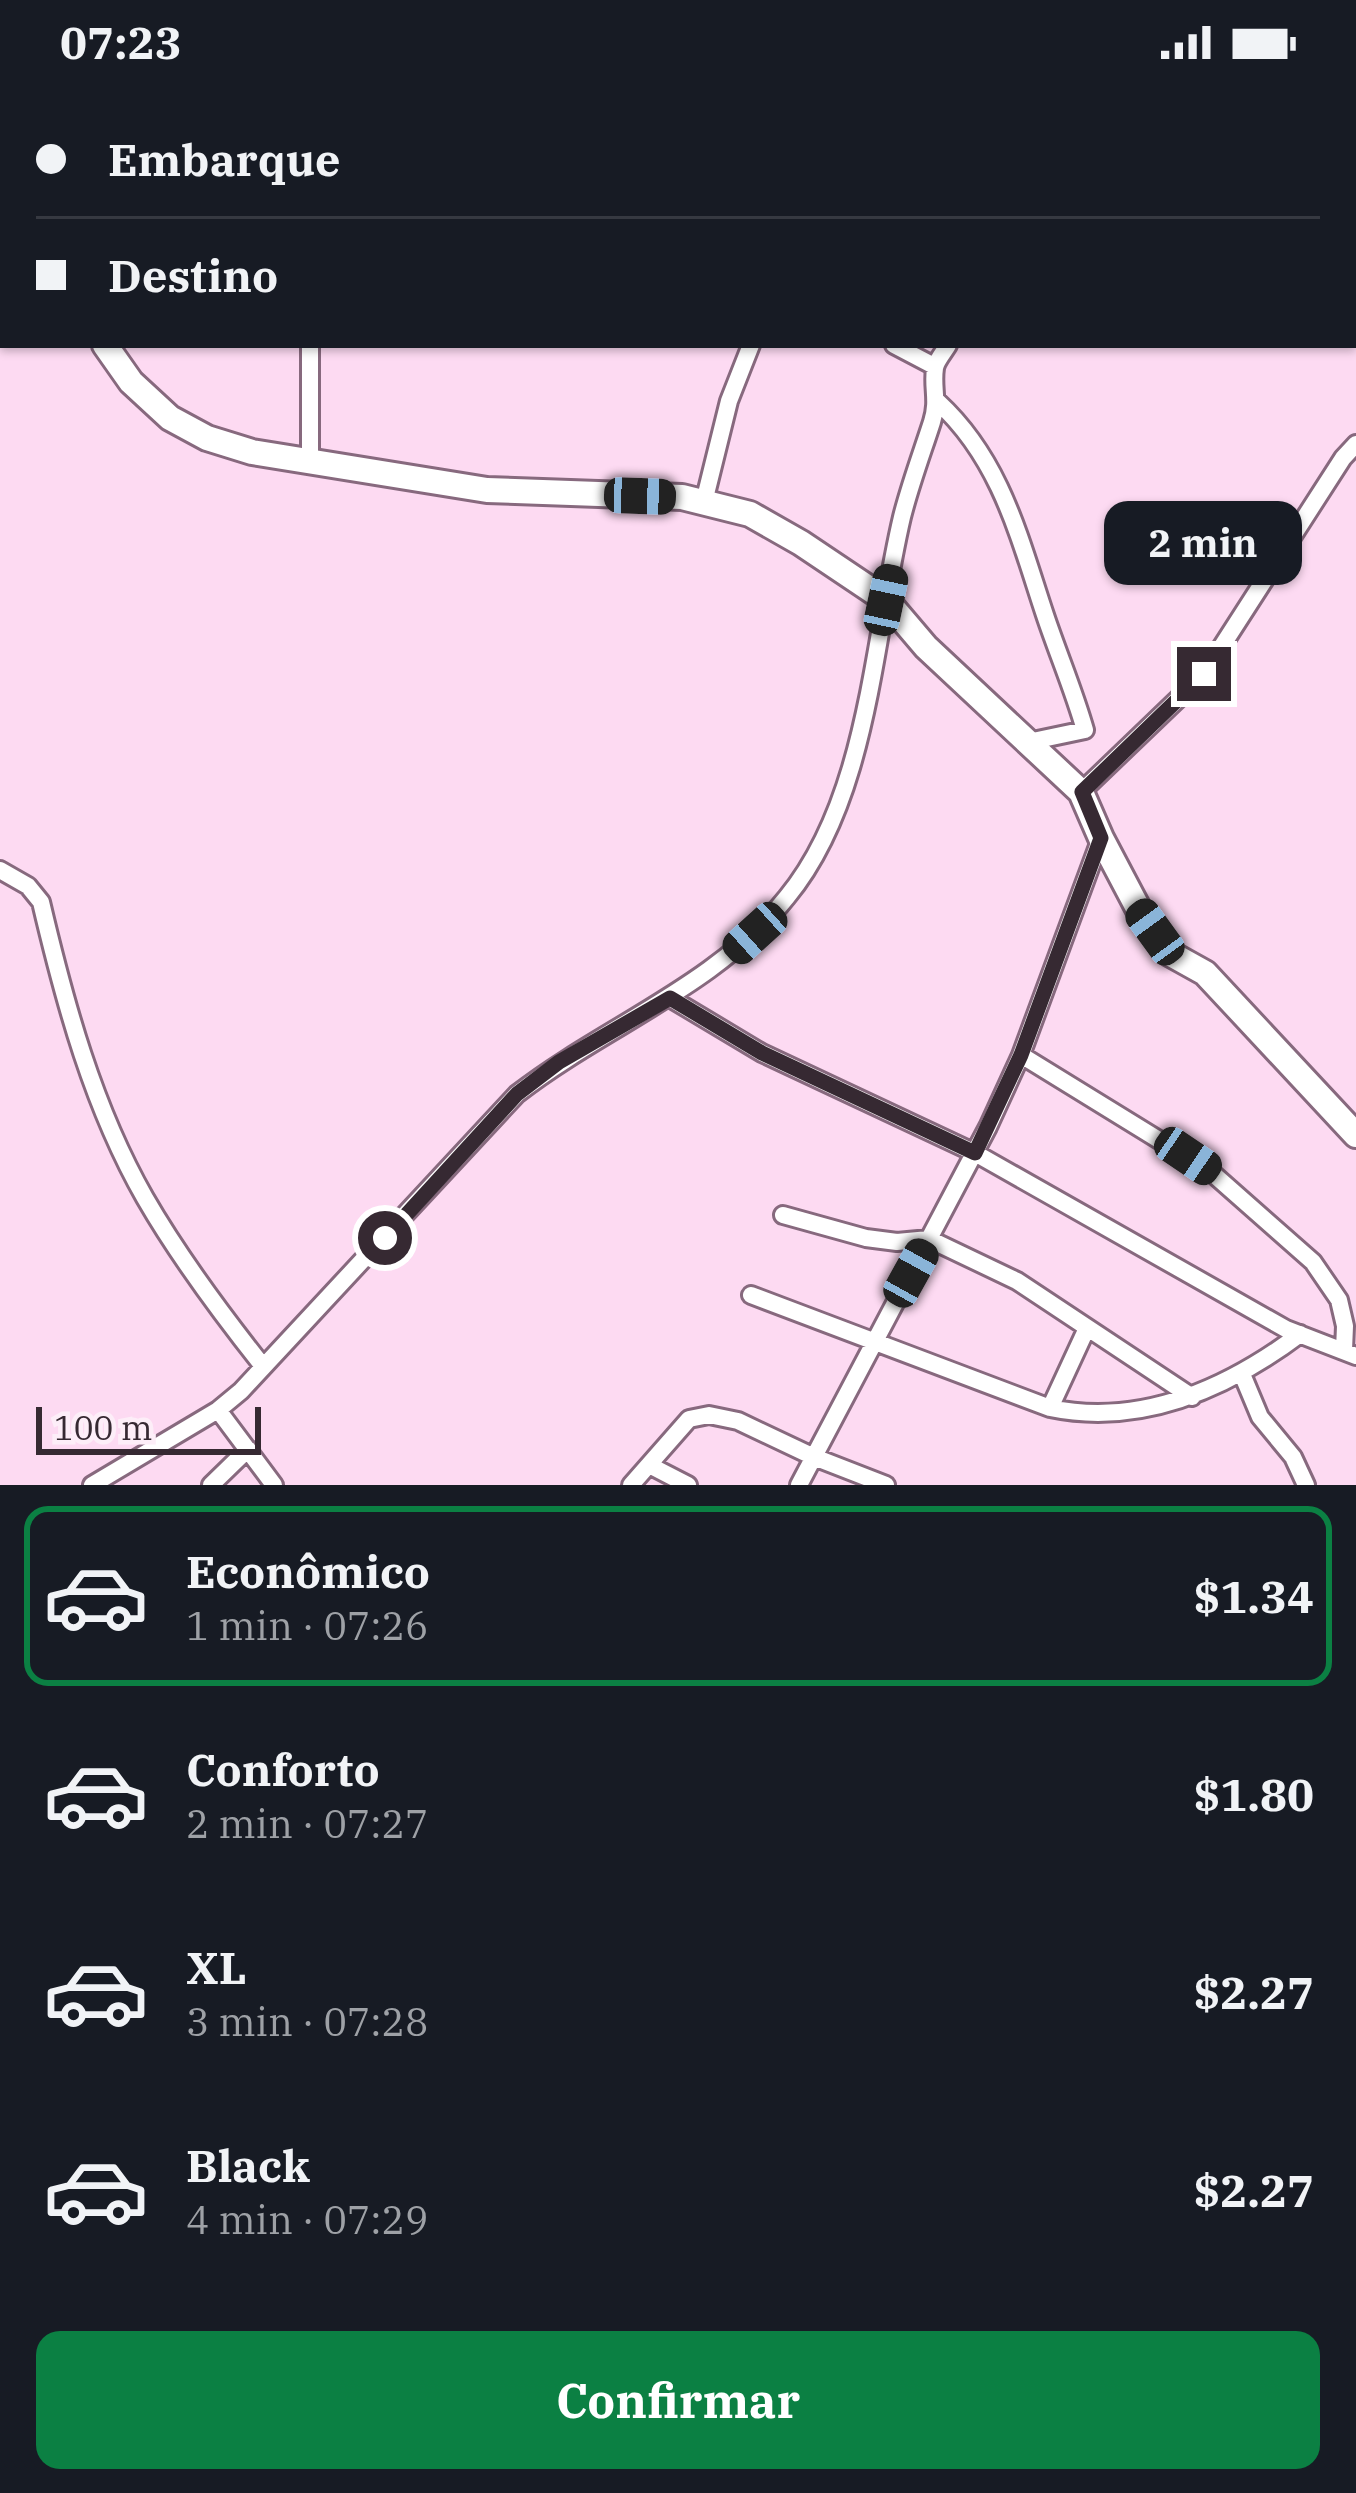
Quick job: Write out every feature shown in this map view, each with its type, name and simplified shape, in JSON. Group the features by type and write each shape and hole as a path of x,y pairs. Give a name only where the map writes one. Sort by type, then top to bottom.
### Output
{"street":[{"path":"107,348 131,382 170,418 207,438 252,452 487,490 682,497 750,514 801,543 886,600 926,647 1082,792 1140,912 1169,952 1204,973 1356,1135"},
{"path":"310,348 310,460"},
{"path":"704,502 729,401 750,348"},
{"path":"900,348 934,366"},
{"path":"92,1485 218,1410 517,1094 559,1062 713,970 790,895 818,851 849,776 903,515 938,402 934,366 946,348"},
{"path":"938,402 983,452 1002,492 1085,730 1028,742"},
{"path":"1082,792 1204,674 1356,444"},
{"path":"800,1485 975,1153 1021,1055 1101,838"},
{"path":"0,870 28,886 41,902 79,1047 143,1195 219,1310 262,1365"},
{"path":"670,998 762,1053 975,1153 1300,1334 1350,1353"},
{"path":"1021,1055 1210,1172 1313,1262 1339,1300 1350,1353"},
{"path":"783,1215 866,1238 929,1239 1017,1281 1192,1397"},
{"path":"751,1295 1050,1408 1080,1414 1192,1397 1242,1374 1300,1334"},
{"path":"1050,1408 1087,1328"},
{"path":"1242,1374 1260,1417 1285,1444 1306,1485"},
{"path":"218,1410 274,1485"},
{"path":"631,1485 689,1419 710,1415 739,1421 886,1485"},
{"path":"211,1485 248,1449"},
{"path":"651,1466 688,1485"}],"route":[{"path":"385,1238 517,1094 559,1062 670,998 762,1053 975,1153 1021,1055 1101,838 1082,792 1204,674"}]}
